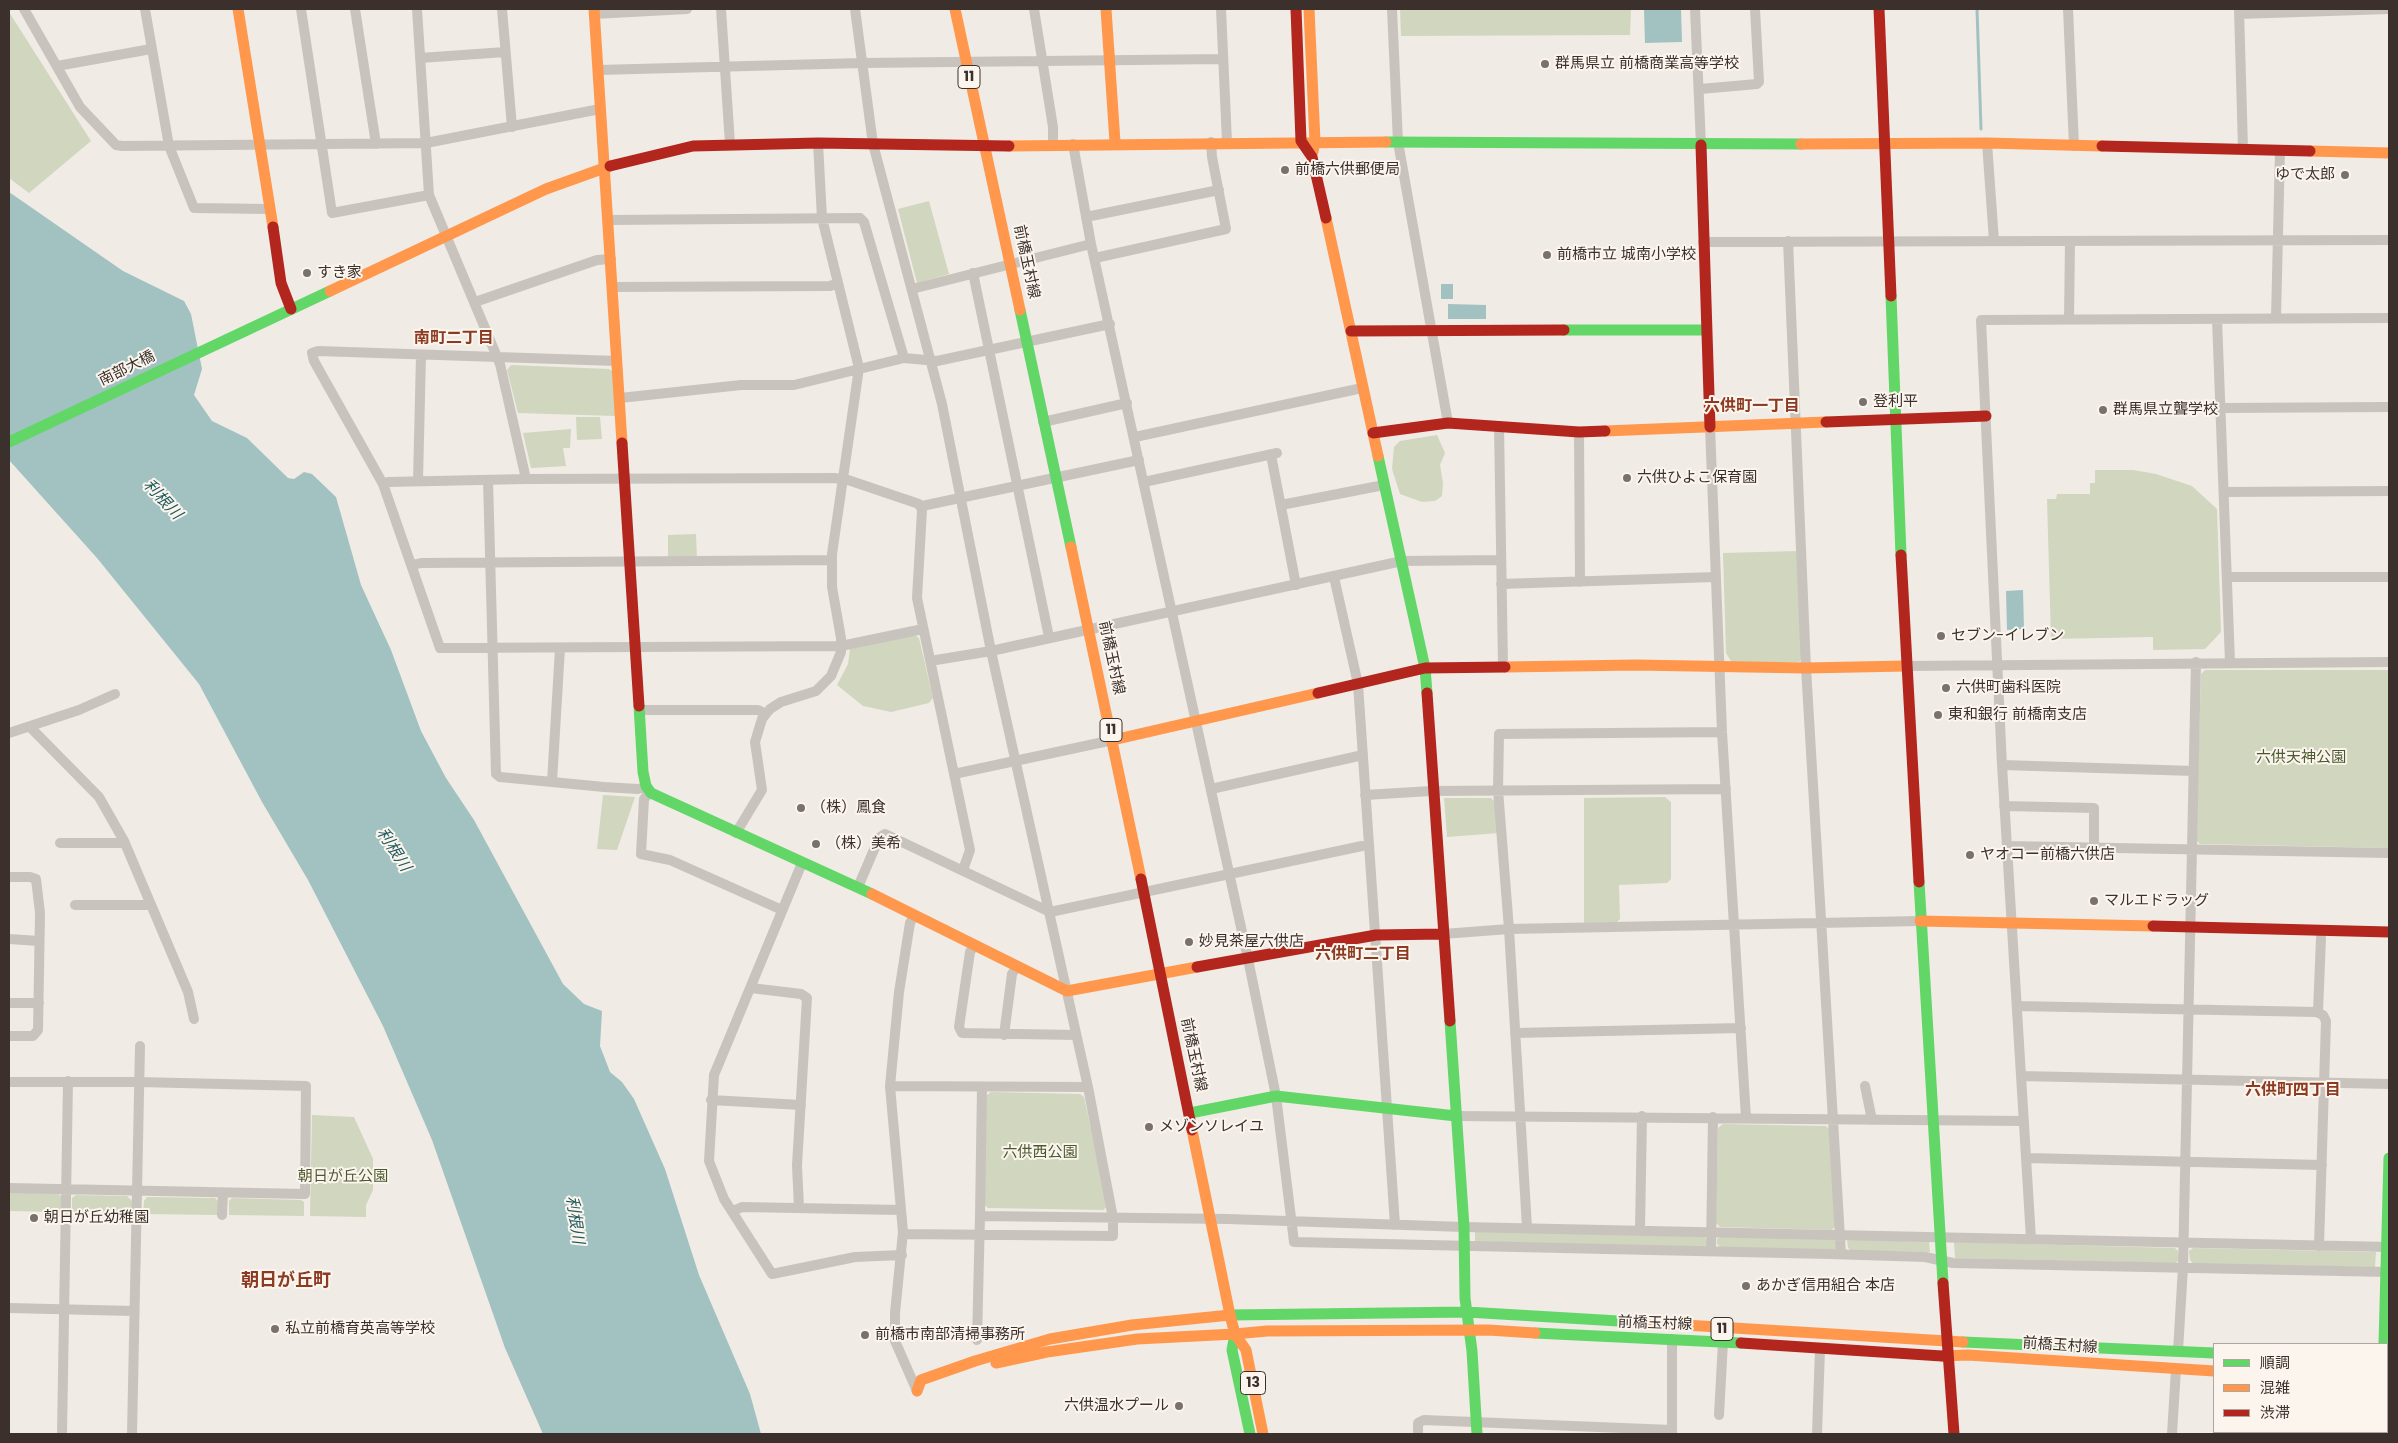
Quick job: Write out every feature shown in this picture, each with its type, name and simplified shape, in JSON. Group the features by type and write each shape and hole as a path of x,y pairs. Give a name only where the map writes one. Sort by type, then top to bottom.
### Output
{"street":[{"path":"24,9 80,107 116,145 262,146 426,143 600,108"},
{"path":"145,9 169,146 194,208 269,209"},
{"path":"238,9 262,146 269,209 281,283 291,309"},
{"path":"300,9 332,213 429,195"},
{"path":"355,9 376,144"},
{"path":"417,9 429,195 498,358 526,480"},
{"path":"502,9 512,127"},
{"path":"687,9 594,12 639,710 648,789 644,799 641,854 670,860 782,910"},
{"path":"721,9 730,144"},
{"path":"855,9 873,144 932,361 991,651 1050,912 1114,1218 1114,1236 903,1234"},
{"name":"前橋玉村線","path":"955,9 1012,264 1055,478 1090,629 1235,1334 1267,1331 1470,1329 1949,1356 1968,1355 2213,1371"},
{"path":"1034,9 1053,127 1053,144"},
{"path":"1106,9 1115,142"},
{"path":"1221,9 1227,142"},
{"path":"1296,9 1301,141 1312,157 1425,668 1464,1227 1467,1312 1470,1329 1476,1434"},
{"path":"1309,9 1315,142 1312,157"},
{"path":"1392,9 1398,142 1433,330 1448,424"},
{"path":"1695,9 1700,89 1706,330 1722,732 1746,1118"},
{"path":"1700,89 1757,84 1756,9"},
{"path":"1879,9 1887,241 1906,666 1920,921 1954,1434"},
{"path":"2068,9 2074,146"},
{"path":"2243,149 2239,11 2389,9"},
{"path":"57,66 151,49"},
{"path":"420,58 505,52"},
{"path":"598,70 862,63 1042,62 1110,59 1223,60"},
{"name":"南部大橋","path":"9,442 546,189 604,166 668,150 693,146 818,143 985,146 1115,142 1301,141 1701,145 1987,143 2389,153"},
{"path":"1095,258 1226,229 1212,157 1211,142"},
{"path":"736,833 762,790 755,740 766,714 781,702 814,692 820,688 835,670 841,646 832,587 832,560 841,479 859,368 822,218 818,143"},
{"path":"1987,143 1994,241"},
{"path":"1073,144 1086,217 1198,722 1276,1096 1294,1242 1841,1254 1942,1259 1953,1263 2387,1272"},
{"path":"2276,318 2276,240 2280,150"},
{"path":"1086,217 1219,190"},
{"path":"608,220 860,218 864,222 904,358"},
{"path":"1703,242 2389,240"},
{"path":"1788,241 1806,668 1842,1234 1841,1254"},
{"path":"2069,319 2070,241"},
{"path":"912,289 1092,244"},
{"path":"475,302 596,260 611,259"},
{"path":"974,273 1049,638"},
{"path":"613,287 830,286 838,283"},
{"path":"2031,1239 2004,806 1981,320 2389,318"},
{"path":"2217,319 2230,662"},
{"path":"620,398 741,385 794,385 904,358 932,361 990,351 1110,324"},
{"path":"1351,331 1706,330"},
{"path":"617,361 318,351 312,354 383,484 440,648 841,646 923,629"},
{"path":"418,482 422,354"},
{"path":"1134,437 1362,388"},
{"path":"1043,422 1127,403"},
{"path":"2221,408 2389,407"},
{"path":"1373,433 1448,424 1579,432 1986,416"},
{"path":"1499,426 1503,666"},
{"path":"1579,432 1580,582"},
{"path":"1144,482 1274,454 1281,505 1296,585"},
{"path":"383,484 388,482 488,480 841,479 922,506 1139,460"},
{"path":"488,480 496,774 500,777 648,789 657,798 858,887 1016,968 1066,991 1376,934 1443,934 1509,929 1920,921 2389,932"},
{"path":"1281,505 1384,486"},
{"path":"2224,492 2389,491"},
{"path":"922,506 916,583 923,629 970,850 962,870"},
{"path":"412,564 832,560"},
{"path":"930,662 991,651 1402,561 1500,560"},
{"path":"1334,577 1358,684 1395,1225"},
{"path":"1501,584 1715,577"},
{"path":"2227,577 2389,577"},
{"path":"552,782 560,648"},
{"path":"2178,1351 2184,1242 2196,662"},
{"path":"954,774 1016,759 1198,722 1425,668 1503,666 1806,668 2196,662 2389,662"},
{"path":"9,733 30,727 115,694"},
{"path":"639,710 758,710 766,714"},
{"path":"30,727 99,797 125,843 188,992 194,1019"},
{"path":"1527,1227 1509,929 1498,790 1499,734 1722,732"},
{"path":"1211,789 1363,755"},
{"path":"2002,765 2194,770"},
{"path":"1365,795 1434,791 1726,789"},
{"path":"2004,806 2094,808 2094,848"},
{"path":"858,887 879,838 885,834 1050,912 1362,846"},
{"path":"60,843 125,843"},
{"path":"2007,846 2389,853"},
{"path":"802,863 714,1075 709,1161 724,1199 772,1274 855,1257 902,1255"},
{"path":"9,877 33,877 38,882 39,941 38,1030 33,1036 9,1036"},
{"path":"75,905 151,905"},
{"path":"914,916 910,922 899,992 890,1086 903,1234 895,1313 895,1341 917,1391"},
{"path":"2318,1012 2320,938"},
{"path":"9,939 39,941"},
{"path":"974,946 970,952 960,1031 965,1034 1076,1036"},
{"path":"1004,1035 1012,974 1016,968"},
{"path":"751,988 801,994 807,998 797,1165 799,1208"},
{"path":"9,1003 39,1003"},
{"path":"2017,1006 2318,1012 2323,1015 2326,1021 2319,1246"},
{"path":"1515,1033 1741,1028"},
{"path":"132,1434 140,1046"},
{"path":"2021,1076 2389,1084"},
{"path":"62,1434 68,1189 68,1081"},
{"path":"9,1082 68,1081 306,1086 306,1194 9,1188"},
{"path":"890,1086 1088,1088"},
{"path":"1865,1086 1872,1120"},
{"path":"977,1340 982,1088"},
{"path":"1190,1113 1276,1096 1456,1116 1642,1116 2024,1121"},
{"path":"712,1100 801,1105"},
{"path":"1640,1230 1642,1116"},
{"path":"1711,1251 1713,1117"},
{"path":"2027,1158 2322,1164"},
{"path":"2384,1343 2389,1158"},
{"path":"222,1215 223,1193"},
{"path":"733,1211 742,1207 901,1210"},
{"path":"980,1216 1211,1219 1464,1227 2388,1247"},
{"path":"9,1308 134,1311"},
{"name":"前橋玉村線","path":"1230,1315 1467,1312 1948,1341 2213,1353"},
{"path":"917,1391 921,1380 975,1361 1050,1339 1132,1324 1230,1315"},
{"path":"917,1391 970,1369 1046,1352 1162,1336 1235,1334"},
{"name":"13","path":"1235,1334 1232,1350 1250,1434"},
{"name":"13","path":"1235,1334 1246,1350 1263,1434"},
{"path":"1418,1434 1418,1423 1424,1420 1672,1432 1672,1339"},
{"path":"1719,1415 1723,1342"},
{"path":"1816,1434 1820,1348"},
{"path":"2172,1434 2176,1369"}],"green space":[{"path":"1400,9 1631,9 1630,35 1401,36"},
{"path":"9,12 91,141 29,193 9,178"},
{"path":"929,201 949,274 917,283 898,209"},
{"path":"511,365 609,369 613,372 616,416 518,413 507,370"},
{"path":"576,417 600,417 602,439 577,440"},
{"path":"571,429 570,448 563,448 566,466 531,468 523,433"},
{"path":"1437,435 1445,453 1440,465 1443,483 1442,496 1435,501 1422,502 1400,494 1392,469 1394,447 1400,441"},
{"path":"2095,470 2133,470 2156,474 2192,486 2217,509 2221,632 2205,649 2153,650 2153,637 2051,639 2047,499 2056,499 2057,494 2090,494 2090,483 2095,483"},
{"path":"696,534 697,560 668,560 668,535"},
{"path":"1798,551 1803,657 1799,662 1732,663 1726,653 1723,553"},
{"path":"915,635 919,638 933,698 929,703 891,712 863,706 837,685 848,664 850,649"},
{"name":"六供天神公園","path":"2205,670 2389,670 2389,848 2200,844 2196,840 2201,674"},
{"path":"603,795 635,797 617,850 597,849"},
{"path":"1665,797 1671,802 1671,879 1667,883 1619,885 1620,919 1617,922 1584,923 1584,798"},
{"path":"1444,798 1491,798 1496,803 1499,833 1447,837"},
{"name":"六供西公園","path":"991,1092 1080,1094 1084,1097 1108,1206 1103,1210 988,1208 983,1204 986,1096"},
{"name":"朝日が丘公園","path":"312,1115 354,1117 373,1159 373,1190 366,1205 366,1217 310,1216"},
{"path":"1723,1124 1826,1126 1830,1130 1836,1225 1832,1230 1720,1227 1716,1223 1718,1128"},
{"path":"9,1192 58,1193 63,1198 62,1212 9,1211"},
{"path":"76,1195 127,1196 132,1201 132,1213 72,1212 72,1198"},
{"path":"147,1197 215,1198 218,1201 219,1215 143,1214 144,1201"},
{"path":"232,1198 301,1200 304,1202 304,1216 229,1215 229,1201"},
{"path":"1475,1230 1705,1236 1707,1244 1705,1247 1475,1242"},
{"path":"1720,1237 1834,1239 1838,1240 1838,1248 1833,1250 1720,1247 1717,1244 1717,1239"},
{"path":"1851,1239 1929,1241 1930,1252 1852,1251 1848,1248 1847,1241"},
{"path":"1954,1242 2175,1248 2178,1251 2179,1260 2175,1263 1955,1258"},
{"path":"2193,1248 2376,1252 2375,1267 2193,1264 2190,1260 2189,1251"}],"water":[{"path":"1644,9 1681,9 1682,42 1645,43"},
{"name":"利根川","path":"9,192 123,271 184,301 191,314 202,369 194,395 212,421 247,438 288,478 294,479 304,472 312,474 336,497 361,585 391,650 421,731 446,778 474,820 563,984 584,1004 602,1011 600,1046 610,1072 622,1082 634,1099 665,1169 699,1275 750,1394 761,1434 543,1434 505,1348 432,1140 383,1026 308,880 262,802 199,684 97,558 9,460"},
{"path":"1441,284 1453,284 1453,299 1441,299"},
{"path":"1448,304 1486,305 1486,319 1448,319"},
{"path":"2023,590 2024,629 2007,630 2006,591"}],"waterway":[{"path":"1977,9 1981,129"}],"traffic: fast":[{"path":"1386,142 1801,144"},
{"path":"9,442 330,291"},
{"path":"1891,296 1901,555"},
{"path":"1020,310 1071,547"},
{"path":"1564,330 1706,330"},
{"path":"1378,456 1425,668 1427,693"},
{"path":"639,706 643,772 646,786 651,793 872,894"},
{"path":"1919,882 1943,1283"},
{"path":"1450,1021 1464,1227 1465,1298 1472,1351 1477,1434"},
{"path":"1190,1113 1276,1096 1456,1116"},
{"path":"2384,1343 2389,1158"},
{"path":"1230,1315 1467,1312 1652,1323"},
{"path":"1535,1333 1741,1343"},
{"path":"1235,1334 1232,1350 1250,1434"},
{"path":"1963,1342 2213,1353"}],"traffic: slow":[{"path":"238,9 273,227"},
{"path":"594,9 622,443"},
{"path":"955,9 1020,310"},
{"path":"1106,9 1115,142"},
{"path":"1309,9 1315,142 1313,152"},
{"path":"1009,146 1386,142"},
{"path":"1801,144 1987,143 2102,146"},
{"path":"2310,151 2389,153"},
{"path":"330,291 546,189 610,166"},
{"path":"1326,218 1378,456"},
{"path":"1605,431 1826,422"},
{"path":"1071,547 1141,879"},
{"path":"1505,667 1636,665 1806,668 1906,666"},
{"path":"1113,740 1318,693"},
{"path":"872,894 1067,991 1197,967"},
{"path":"1920,921 2153,926"},
{"path":"1192,1130 1230,1315 1235,1334 1246,1350 1263,1434"},
{"path":"917,1391 921,1380 975,1361 1050,1339 1132,1325 1230,1315"},
{"path":"1652,1323 1963,1342"},
{"path":"1235,1334 1267,1331 1488,1330 1535,1333"},
{"path":"996,1363 1047,1352 1137,1339 1235,1334"},
{"path":"1942,1356 1968,1355 2213,1371"}],"traffic: jam":[{"path":"1296,9 1301,141 1312,157 1326,218"},
{"path":"1879,9 1891,296"},
{"path":"610,166 693,146 818,143 1009,146"},
{"path":"1701,145 1710,427"},
{"path":"2102,146 2310,151"},
{"path":"273,227 281,283 291,309"},
{"path":"1351,331 1564,330"},
{"path":"1826,422 1986,416"},
{"path":"1373,433 1448,423 1579,432 1605,431"},
{"path":"622,443 639,706"},
{"path":"1901,555 1919,882"},
{"path":"1318,693 1425,668 1505,667"},
{"path":"1427,693 1450,1021"},
{"path":"1141,879 1192,1130"},
{"path":"2153,926 2389,932"},
{"path":"1197,967 1376,935 1443,934"},
{"path":"1943,1283 1954,1434"},
{"path":"1741,1343 1942,1356"}],"place":[{"name":"群馬県立 前橋商業高等学校","path":"1545,64"},
{"name":"前橋六供郵便局","path":"1285,170"},
{"name":"ゆで太郎","path":"2345,175"},
{"name":"前橋市立 城南小学校","path":"1547,255"},
{"name":"すき家","path":"307,273"},
{"name":"登利平","path":"1863,402"},
{"name":"群馬県立聾学校","path":"2103,410"},
{"name":"六供ひよこ保育園","path":"1627,478"},
{"name":"セブン-イレブン","path":"1941,636"},
{"name":"六供町歯科医院","path":"1946,688"},
{"name":"東和銀行 前橋南支店","path":"1938,715"},
{"name":"（株）鳳食","path":"801,808"},
{"name":"（株）美希","path":"816,844"},
{"name":"ヤオコー前橋六供店","path":"1970,855"},
{"name":"マルエドラッグ","path":"2094,901"},
{"name":"妙見茶屋六供店","path":"1189,942"},
{"name":"メゾンソレイユ","path":"1149,1127"},
{"name":"朝日が丘幼稚園","path":"34,1218"},
{"name":"あかぎ信用組合 本店","path":"1746,1286"},
{"name":"私立前橋育英高等学校","path":"275,1329"},
{"name":"前橋市南部清掃事務所","path":"865,1335"},
{"name":"六供温水プール","path":"1179,1406"}],"district":[{"name":"南町二丁目","path":"454,339"},
{"name":"六供町一丁目","path":"1752,407"},
{"name":"六供町二丁目","path":"1363,955"},
{"name":"六供町四丁目","path":"2293,1091"},
{"name":"朝日が丘町","path":"286,1281"}]}
